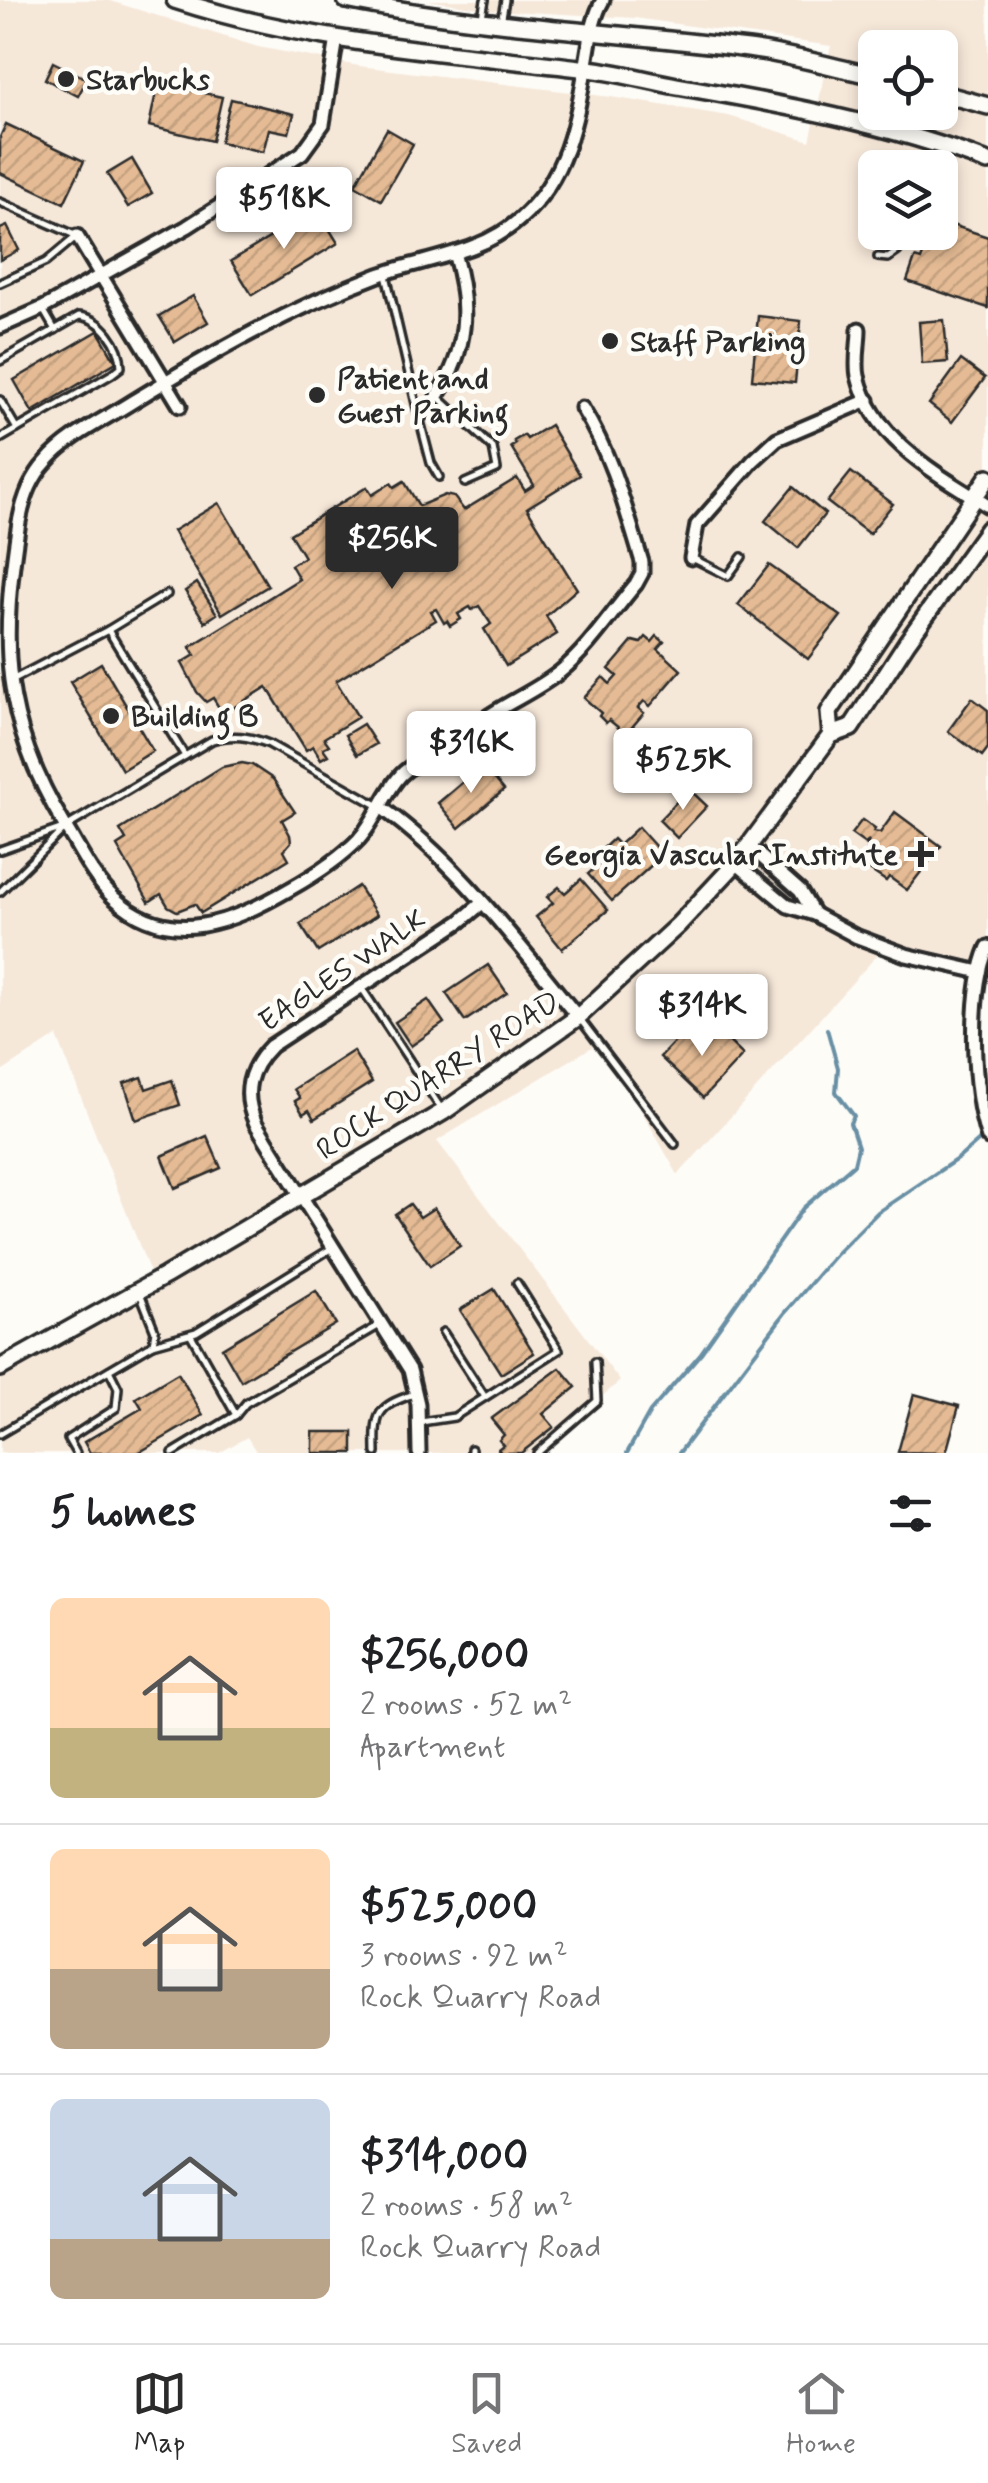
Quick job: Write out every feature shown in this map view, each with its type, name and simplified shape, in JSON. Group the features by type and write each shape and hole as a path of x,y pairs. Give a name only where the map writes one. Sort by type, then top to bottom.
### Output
{"street":[{"path":"174,0 226,16 337,38 427,53 585,68 836,116 988,162"},
{"path":"346,0 403,12 748,49 810,58 858,71"},
{"path":"582,408 616,473 642,573 562,670 480,722 448,749 406,771 356,842 329,865 252,911 206,926 164,923 115,899 99,881 39,781 16,720 8,620 20,520 36,475 62,446 259,326 386,272 454,254 509,228 542,196 558,174 568,150 591,32 604,0"},
{"path":"0,327 102,276 302,153 324,124 337,38"},
{"path":"958,97 988,106"},
{"path":"77,236 180,406"},
{"path":"436,396 455,364 465,322 465,295 454,254"},
{"path":"859,329 858,374 883,426 911,454 981,502"},
{"path":"691,558 697,525 753,460 777,439 868,400"},
{"name":"ROCK QUARRY ROAD","path":"830,735 829,712 981,502 988,476"},
{"name":"ROCK QUARRY ROAD","path":"0,1368 443,1112 578,1017 678,924 736,863 830,735 850,728 988,529"},
{"path":"382,808 431,846 578,1017"},
{"path":"749,846 800,891 814,914"},
{"path":"736,863 788,906 814,914 887,949 984,973"},
{"name":"EAGLES WALK","path":"419,1453 410,1370 253,1118 248,1092 252,1070 271,1046 482,903"},
{"path":"988,948 974,1014 981,1117 988,1138"}],"lane":[{"path":"481,20 485,0"},
{"path":"501,22 504,0"},
{"path":"0,202 77,236 46,262 0,283"},
{"path":"878,257 888,258 898,251"},
{"path":"386,272 430,463 439,477"},
{"path":"43,308 55,330"},
{"path":"0,361 79,316 92,317 104,328 121,358 120,367 0,439"},
{"path":"420,421 436,396 493,448 497,468 465,483"},
{"path":"0,400 17,429"},
{"path":"691,558 728,576 742,557"},
{"path":"10,680 20,678 168,594"},
{"path":"108,630 185,756"},
{"path":"0,850 66,828 212,740 228,736 253,738 284,752 382,808"},
{"path":"0,892 66,828"},
{"path":"361,987 443,1112"},
{"path":"578,1017 675,1144"},
{"path":"0,1434 153,1344 190,1334 332,1248"},
{"path":"418,1422 454,1416 559,1350 517,1283"},
{"path":"139,1290 155,1331 153,1344"},
{"path":"173,1453 236,1415 246,1403 380,1324"},
{"path":"444,1332 485,1397"},
{"path":"190,1334 236,1415"},
{"path":"537,1453 597,1401 595,1362"},
{"path":"76,1453 68,1439 116,1408 118,1388 109,1370"},
{"path":"376,1453 375,1427 380,1411 386,1404 415,1394"}],"shaded area":[{"path":"0,0 107,0 258,47 359,66 611,97 729,116 810,141 831,46 635,18 492,10 428,0 988,0 988,983 880,952 678,1175 602,1041 437,1141 620,1381 536,1453 257,1453 247,1437 219,1453 0,1453 0,1372 153,1280 57,1036 0,1073"}],"building":[{"path":"53,62 87,79 78,96 45,79"},
{"path":"158,83 222,97 212,141 149,126"},
{"path":"231,99 294,114 289,133 269,129 263,152 220,142"},
{"path":"6,124 84,161 64,203 0,173 0,137"},
{"path":"387,129 413,144 381,200 355,185"},
{"path":"132,159 152,193 128,207 107,174"},
{"path":"317,209 338,243 252,295 231,261"},
{"path":"7,226 19,250 0,260 0,229"},
{"path":"958,227 988,237 988,308 907,281 915,258 921,260 925,250 958,250"},
{"path":"193,296 208,322 175,342 159,316"},
{"path":"758,316 801,321 795,383 752,379"},
{"path":"944,320 948,362 922,364 919,322"},
{"path":"98,331 116,362 32,412 14,380"},
{"path":"961,360 985,378 952,422 929,404"},
{"path":"550,425 580,475 527,508 577,589 546,616 557,634 506,666 484,629 491,624 479,606 458,614 461,619 450,626 436,609 431,611 436,620 336,681 358,717 324,738 329,745 323,748 328,755 321,759 313,746 306,750 267,687 223,714 213,698 206,702 197,692 182,663 195,655 190,647 299,579 291,565 304,557 290,534 367,487 372,495 391,483 394,487 404,481 419,506 445,495 454,497 464,510 517,478 525,491 534,485 511,447 524,435 527,439"},
{"path":"851,472 893,504 869,534 827,502"},
{"path":"793,487 825,514 798,548 765,521"},
{"path":"219,503 268,586 222,614 173,531"},
{"path":"769,565 841,616 808,659 738,605"},
{"path":"197,583 217,614 205,622 185,591"},
{"path":"657,636 664,642 658,649 681,670 650,706 644,701 638,708 644,713 626,734 609,720 606,723 584,698 603,677 610,684 617,676 609,669 633,641 641,643 646,637 652,642"},
{"name":"Building B","path":"101,663 153,751 122,770 70,682"},
{"path":"972,698 988,710 988,748 982,756 948,731"},
{"path":"363,724 376,744 357,755 345,735"},
{"path":"242,763 273,779 295,812 282,820 290,835 291,842 284,850 289,859 201,913 195,904 177,911 168,906 161,894 149,902 117,846 126,840 120,830 222,767"},
{"path":"483,765 504,790 459,828 438,803"},
{"path":"689,789 707,806 677,838 659,820"},
{"path":"895,812 941,846 907,890 859,863 870,847 869,841 865,844 851,834 862,820 875,829 873,832 880,833"},
{"path":"638,827 663,855 612,901 588,874 605,859 599,852 613,839 619,845"},
{"path":"581,879 608,910 562,949 536,917 553,903 547,897 559,887 565,893"},
{"path":"358,886 377,915 318,952 300,924"},
{"path":"488,965 507,993 465,1021 446,993"},
{"path":"428,1000 444,1023 411,1046 395,1022"},
{"path":"697,1026 706,1034 714,1027 743,1055 703,1098 660,1057 680,1036 684,1040"},
{"path":"353,1051 372,1082 314,1119 309,1110 303,1114 295,1101 300,1098 294,1089"},
{"path":"142,1077 146,1089 172,1080 180,1105 136,1120 124,1083"},
{"path":"207,1136 221,1168 175,1188 162,1156"},
{"path":"410,1204 420,1217 434,1208 460,1246 430,1266 395,1214"},
{"path":"494,1289 534,1353 501,1374 460,1310"},
{"path":"316,1291 336,1324 241,1381 222,1348"},
{"path":"560,1368 576,1387 543,1414 554,1427 521,1453 501,1453 498,1449 503,1445 499,1440 504,1435 491,1419"},
{"path":"178,1373 203,1415 138,1453 90,1453 84,1442 142,1408 136,1398"},
{"path":"914,1394 959,1406 946,1453 898,1452"},
{"path":"313,1432 353,1432 353,1453 313,1453"}],"waterway":[{"path":"627,1453 650,1412 701,1353 803,1208 854,1164 858,1147 850,1123 854,1116 836,1092 838,1068 827,1029"},
{"path":"679,1453 785,1313 836,1254 878,1212 960,1157 985,1135"}],"place":[{"name":"Starbucks","path":"66,79"},
{"name":"Staff Parking","path":"610,341"},
{"name":"Patient and Guest Parking","path":"317,395"},
{"name":"Building B","path":"111,716"},
{"name":"Georgia Vascular Institute","path":"921,854"}]}
